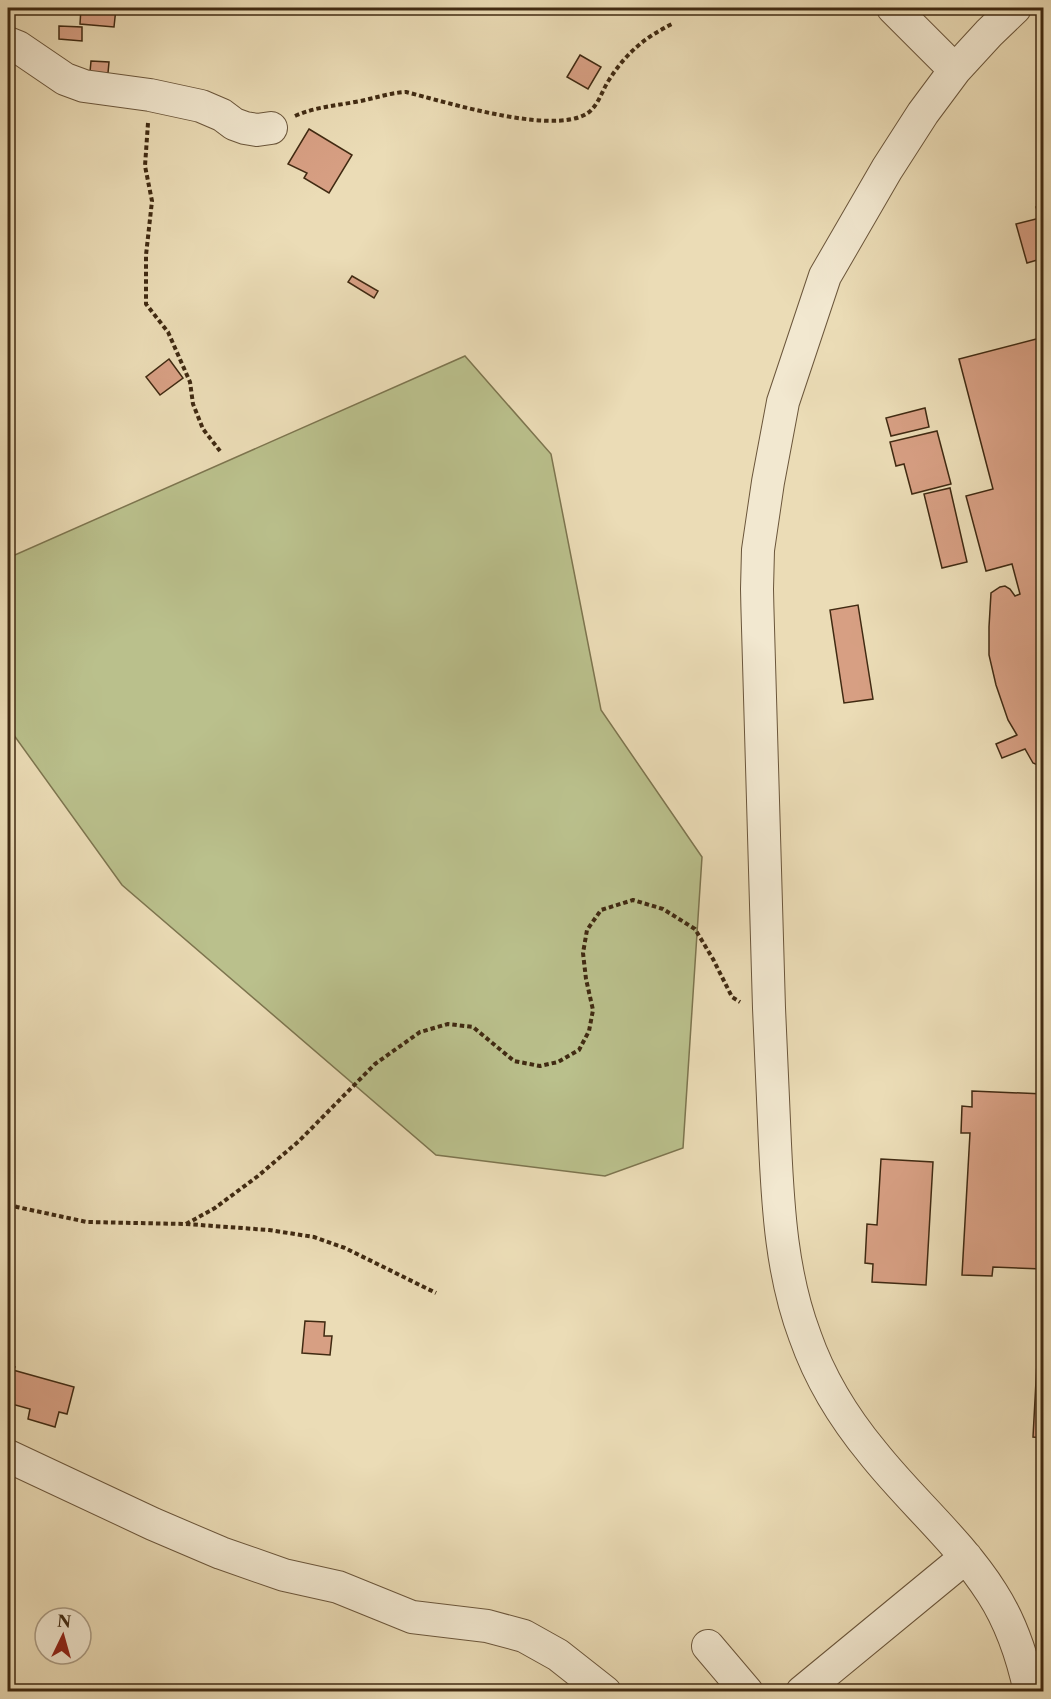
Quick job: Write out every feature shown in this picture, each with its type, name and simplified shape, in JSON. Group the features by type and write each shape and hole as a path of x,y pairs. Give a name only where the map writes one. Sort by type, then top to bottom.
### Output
{"street":[{"path":"893,8 955,70"},
{"path":"1015,8 955,70 923,113 887,169 825,276 783,402 761,527 757,589 769,1006 777,1179 783,1244 792,1299 805,1338 843,1414 873,1453 966,1557 993,1594 1033,1672"},
{"path":"8,43 18,47 65,79 84,86 150,95 201,106 245,128 257,130 271,128"},
{"path":"8,1456 153,1524 284,1575 338,1587 412,1617 487,1626 524,1636 558,1655 605,1692"},
{"path":"802,1692 966,1557"},
{"path":"708,1646 747,1692"}],"path":[{"path":"271,128 312,109 357,102 395,92 406,92 512,118 575,120 585,116 593,108 621,61 659,31 674,23"},
{"path":"150,95 145,166 152,201 146,255 146,304 168,332 190,382 193,404 203,429 220,451"},
{"path":"186,1224 215,1208 258,1176 299,1141 375,1064 420,1032 448,1023 473,1027 514,1061 540,1066 558,1062 579,1050 589,1031 593,1010 583,953 586,930 601,910 633,900 663,909 695,929 732,997 747,1007 769,1006"},
{"path":"8,1204 17,1208 87,1222 186,1224 269,1230 314,1237 345,1248 436,1293"}],"green space":[{"path":"465,356 551,454 601,710 702,857 683,1148 605,1176 436,1155 122,885 8,727 8,558"}],"building":[{"path":"81,8 116,8 114,27 80,24"},
{"path":"59,26 82,27 82,41 59,39"},
{"path":"580,55 601,67 588,89 567,77"},
{"path":"91,61 109,62 108,73 90,72"},
{"path":"309,129 352,155 329,193 304,178 307,173 288,164"},
{"path":"1044,205 1044,258 1027,263 1016,224 1040,218 1036,207"},
{"path":"352,276 378,291 374,298 348,282"},
{"path":"1044,337 1044,765 1040,766 1033,763 1025,749 1002,758 996,744 1017,735 1008,720 989,655 991,593 1005,586 1015,596 1020,594 1012,564 986,571 966,496 993,489 959,359"},
{"path":"169,359 183,378 160,395 146,377"},
{"path":"925,408 929,427 891,436 886,418"},
{"path":"937,431 951,484 912,494 904,464 896,466 890,442"},
{"path":"950,488 967,562 942,568 924,494"},
{"path":"858,605 873,699 844,703 830,610"},
{"path":"972,1091 1044,1094 1044,1438 1033,1437 1042,1269 993,1267 992,1276 962,1275 970,1133 961,1133 962,1106 972,1107"},
{"path":"881,1159 933,1162 926,1285 872,1282 873,1264 865,1263 867,1224 877,1225"},
{"path":"305,1321 325,1322 324,1336 332,1336 330,1355 302,1353"},
{"path":"8,1365 15,1367 13,1370 74,1387 67,1414 59,1412 55,1427 28,1419 30,1409 8,1403 11,1385 8,1384"}]}
